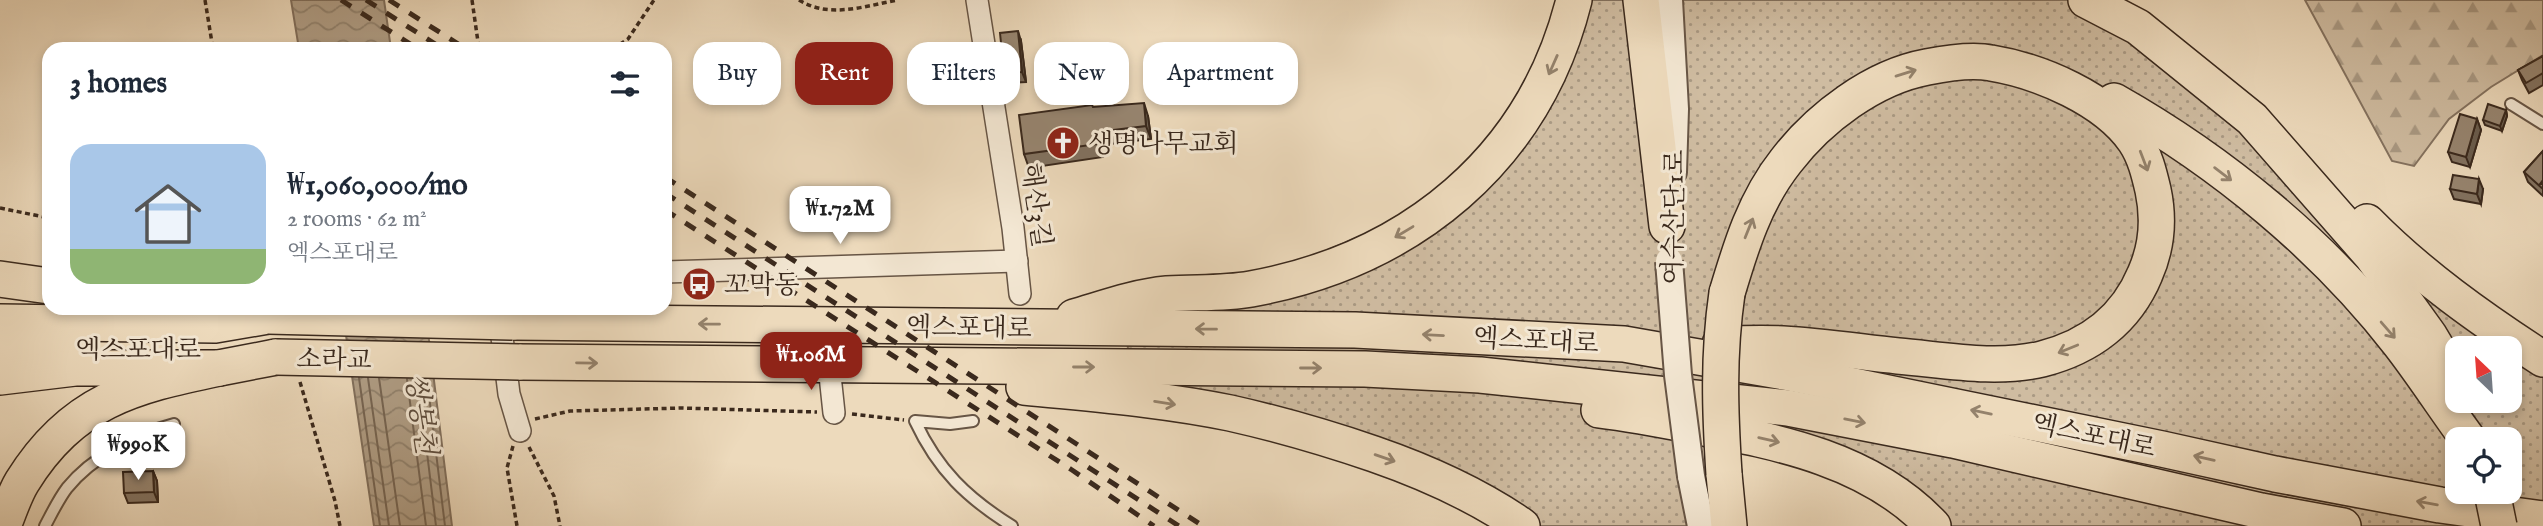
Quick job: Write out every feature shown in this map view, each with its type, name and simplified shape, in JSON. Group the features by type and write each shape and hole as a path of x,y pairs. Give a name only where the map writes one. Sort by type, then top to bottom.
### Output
{"highway":[{"path":"1038,327 1144,297 1230,292 1309,275 1374,249 1422,221 1461,192 1504,147 1524,119 1556,59 1574,0"},
{"path":"1641,0 1667,226"},
{"path":"2086,0 2138,27"},
{"path":"2106,0 2290,149 2417,268 2471,310 2543,359"},
{"path":"1729,526 1707,475 1719,388 1721,332 1727,293 1761,198 1786,161 1813,132 1849,102 1895,76 1926,67 2011,61 2027,63 2091,88 2131,111 2207,162 2263,205 2342,278 2390,333 2459,427"},
{"path":"1624,344 1783,344 2012,364 2043,359 2102,333 2129,305 2150,264 2157,220 2153,188 2142,153 2119,123 2083,95 2040,76 1990,62"},
{"path":"2252,119 2372,256 2429,334 2445,361"},
{"path":"0,279 42,285"},
{"path":"261,315 268,316"},
{"name":"엑스포대로","path":"505,315 1038,327 1355,330 1624,344 1790,373 2275,474 2440,505 2543,519"},
{"name":"소라교","path":"268,316 505,315"},
{"name":"엑스포대로","path":"0,322 215,325 268,316"},
{"name":"엑스포대로","path":"0,348 218,349 288,369"},
{"name":"엑스포대로","path":"519,362 1365,369 1480,375 1788,408 1952,440 2262,511 2343,526"},
{"name":"소라교","path":"288,369 519,362"},
{"path":"829,366 1145,400 1261,421 1325,438 1418,470 1476,496 1522,526"},
{"path":"0,377 75,368 288,369"},
{"path":"3,526 21,484 48,444 82,415 133,389 156,381 219,368"},
{"path":"1365,369 1447,392 1612,411 1791,446 1847,467 1880,484 1902,498 1933,526"},
{"path":"2494,504 2498,526"}],"street":[{"name":"해산3길","path":"977,0 1013,228 1020,294"},
{"name":"여수산단1로","path":"1669,0 1675,120 1667,226 1669,261 1678,375 1707,475 1702,526"},
{"path":"672,272 1017,261"},
{"path":"505,315 509,394 520,431"},
{"path":"829,366 834,413"}],"lane":[{"path":"2511,104 2543,124"},
{"path":"915,421 950,424 973,421"},
{"path":"915,421 946,474 987,510 1012,526"},
{"path":"45,526 66,489 79,476 121,446 174,424"}],"path":[{"path":"205,0 213,42"},
{"path":"472,0 478,42"},
{"path":"624,42 654,0"},
{"path":"799,0 821,10 836,10 898,0"},
{"path":"0,208 42,217"},
{"path":"288,369 335,500 340,526"},
{"path":"517,526 508,468 513,444 520,431 539,416 570,411 682,408 834,413 915,421"},
{"path":"520,431 554,496 560,526"}],"green space":[{"path":"1574,0 2106,0 2340,194 2378,234 2513,336 2445,336 2445,413 2522,413 2522,343 2543,359 2543,526 1933,526 1914,508 1684,427 1703,526 1522,526 1476,497 1131,398 1125,302 1230,292 1461,193"},
{"path":"2305,0 2543,0 2543,55 2491,87 2449,119 2414,166 2392,161"}],"water":[{"path":"291,0 384,0 390,42 298,42"},
{"name":"쌍봉천","path":"343,315 426,315 452,526 374,526"}],"building":[{"path":"1018,31 1019,42 1001,42 1000,33"},
{"path":"2543,56 2543,73 2526,83 2518,70"},
{"path":"1143,103 1146,126 1096,132 1098,144 1024,154 1019,115 1092,105"},
{"path":"2488,104 2506,110 2500,126 2483,120"},
{"path":"2460,114 2477,119 2466,157 2448,152"},
{"path":"2543,151 2543,180 2540,184 2543,184 2543,189 2524,172"},
{"path":"2453,175 2479,179 2477,194 2450,189"},
{"path":"153,471 154,492 124,493 123,472"}],"railway":[{"path":"341,0 407,42"},
{"path":"366,0 432,42"},
{"path":"389,0 455,42"},
{"path":"672,182 1203,526"},
{"path":"672,198 1179,526"},
{"path":"672,214 1072,470 1154,526"}],"place":[{"name":"생명나무교회","path":"1063,143"},
{"name":"꼬막동","path":"699,284"}]}
